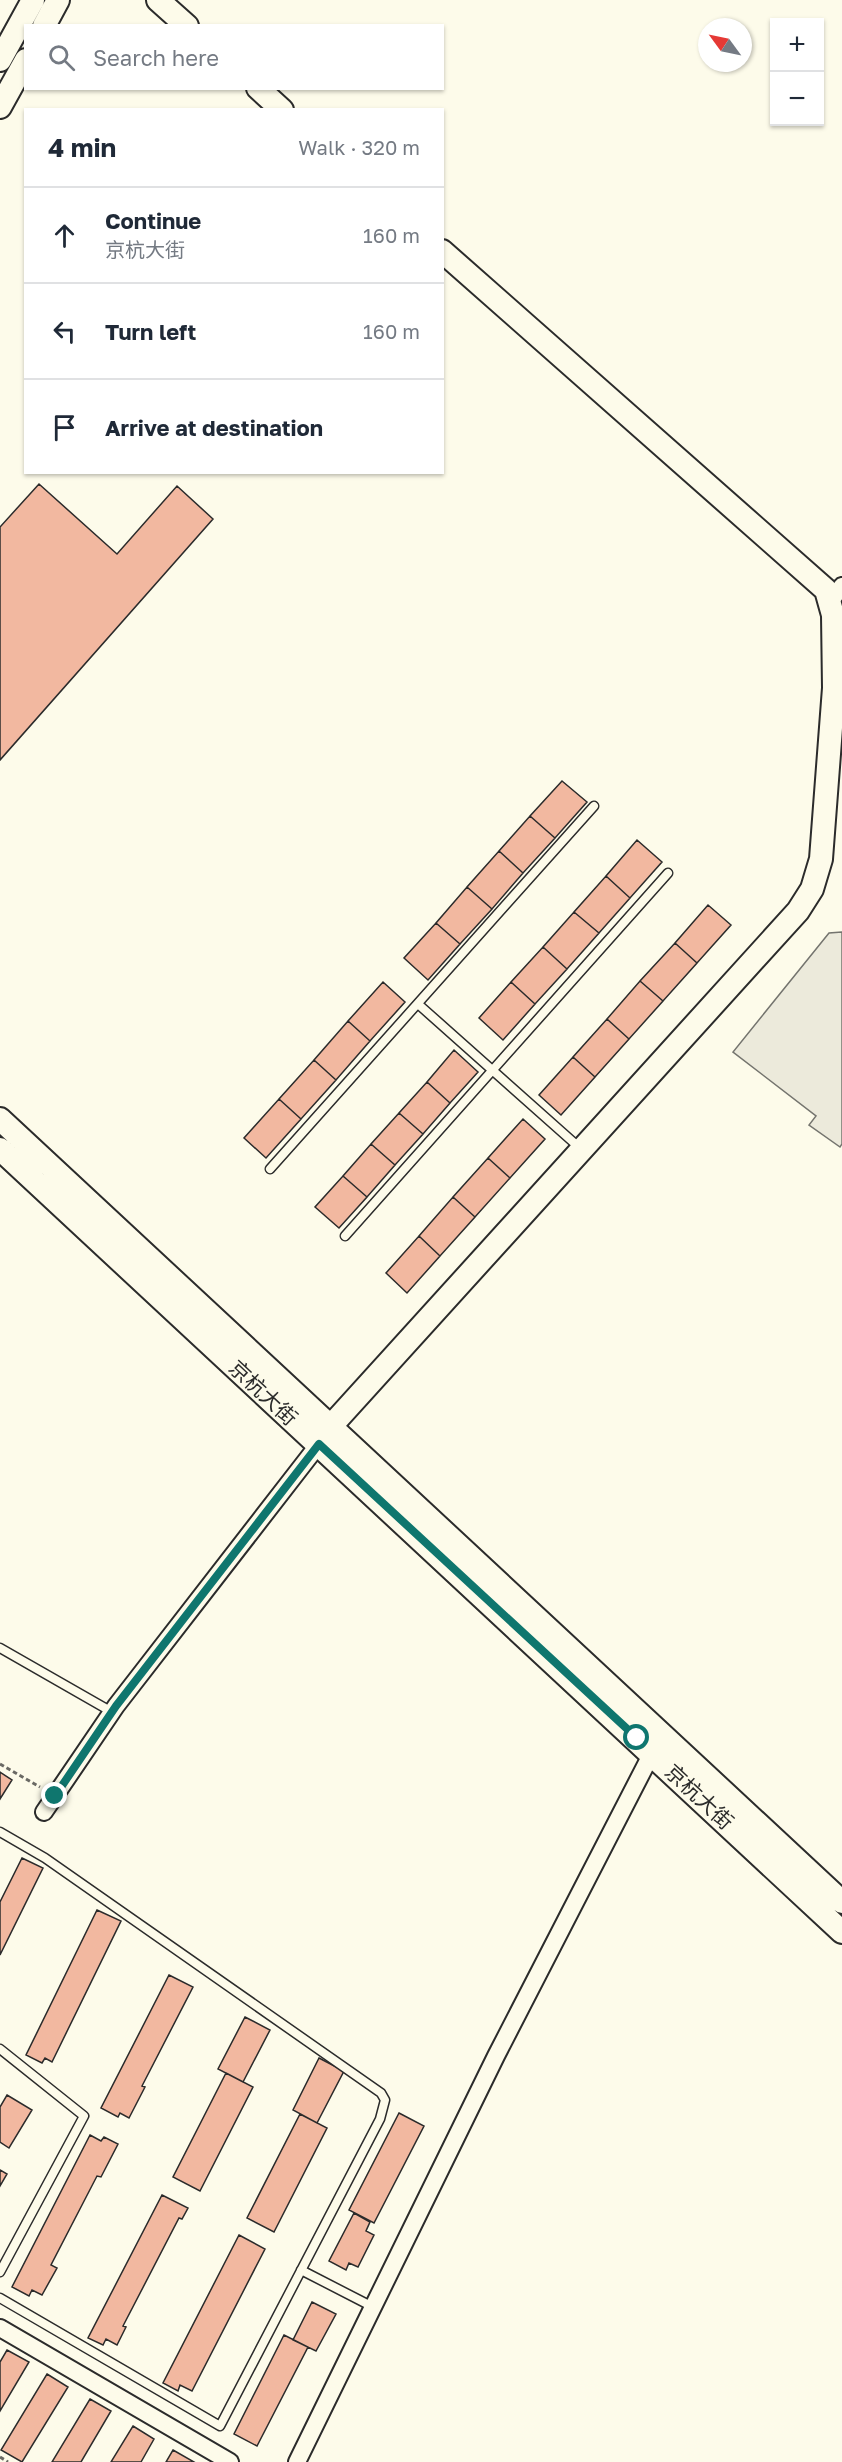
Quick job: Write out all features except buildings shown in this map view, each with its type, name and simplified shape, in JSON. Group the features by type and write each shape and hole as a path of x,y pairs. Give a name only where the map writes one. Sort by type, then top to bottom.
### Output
{"main road":[{"path":"0,60 33,0"},
{"path":"45,24 58,0"},
{"path":"158,0 185,24"},
{"path":"0,106 24,64"},
{"path":"260,90 280,108"},
{"path":"325,1435 798,911 812,889 821,859 834,688 836,594 826,590 444,253"},
{"name":"京杭大街","path":"0,1119 652,1753 842,1932"},
{"name":"京杭大街","path":"0,1149 325,1435 842,1902"}],"street":[{"path":"44,1812 112,1713 325,1435"},
{"path":"297,2462 496,2056 652,1753"},
{"path":"0,2328 230,2462"}],"lane":[{"path":"270,1169 594,806"},
{"path":"345,1236 668,873"},
{"path":"418,1004 581,1150"},
{"path":"0,1648 112,1713"},
{"path":"0,1832 45,1858 381,2094 385,2100 380,2119 220,2426 0,2298"},
{"path":"0,2049 84,2116 0,2272"},
{"path":"301,2270 373,2307"}],"path":[{"path":"0,1764 55,1796"},
{"path":"0,2457 8,2462"}],"shaded area":[{"path":"842,932 842,1144 840,1147 809,1125 816,1116 733,1052 829,933"}],"route":[{"path":"55,1796 116,1706 319,1444 637,1738"}]}
